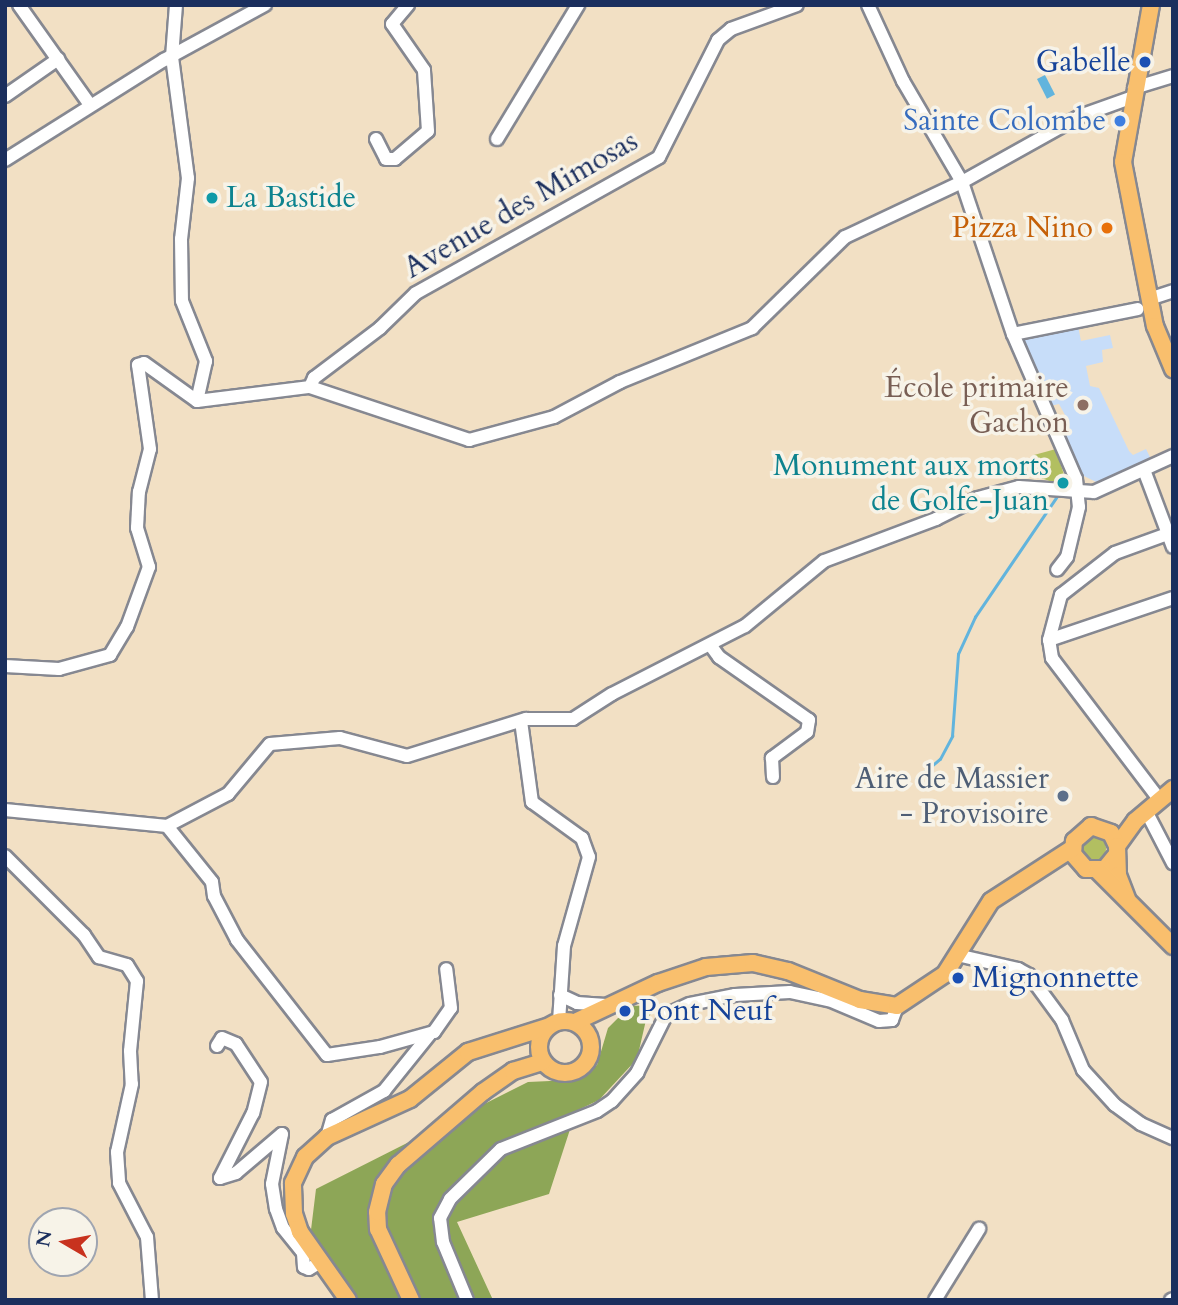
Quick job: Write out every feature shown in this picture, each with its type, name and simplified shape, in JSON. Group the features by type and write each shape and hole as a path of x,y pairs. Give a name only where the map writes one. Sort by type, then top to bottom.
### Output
{"main road":[{"path":"1151,5 1133,93 1124,177 1144,304 1173,369"},
{"path":"1098,871 1110,865 1140,816 1173,789"},
{"path":"348,1300 300,1231 291,1198 304,1157 327,1137 410,1098 468,1052 567,1025 706,967 753,963 788,971 860,1000 897,1006 933,985 957,955 991,901 1031,873 1074,854 1085,829 1105,829 1140,816"},
{"path":"1105,829 1117,850 1127,898"},
{"path":"1074,854 1098,871 1173,946"},
{"path":"543,1062 539,1044 567,1025"},
{"path":"411,1300 378,1229 377,1212 384,1184 398,1165 483,1092 513,1071 543,1062 567,1073 583,1066 591,1049 567,1025"}],"street":[{"path":"19,5 90,105"},
{"path":"176,5 172,57 188,178 181,239 182,301 206,361 197,401"},
{"path":"5,160 90,105 265,5"},
{"path":"376,139 386,159 395,159 428,131 424,70 392,24 408,5"},
{"path":"497,139 578,5"},
{"name":"Avenue des Mimosas","path":"310,387 314,378 380,328 416,293 659,157 718,40 731,29 797,5"},
{"path":"869,5 903,81 962,182 1013,334 1078,493 1067,557 1057,570"},
{"path":"5,96 58,59"},
{"path":"5,666 59,670 110,655 127,627 149,567 137,528 139,492 150,449 138,365 145,363 197,401 310,387 469,440 554,417 621,382 752,328 845,237 962,182 1080,116 1173,76"},
{"path":"1013,334 1144,304 1173,291"},
{"path":"5,810 167,826 228,794 270,744 340,738 407,756 521,721 573,719 612,694 711,646 745,626 824,561 936,519 960,504 1019,487 1078,493 1106,489 1173,456"},
{"path":"1144,470 1170,533 1173,547"},
{"path":"1159,799 1052,658 1049,640 1061,595 1115,553 1170,533"},
{"path":"1049,640 1173,598"},
{"path":"711,646 719,657 800,710 808,720 807,732 772,758 773,777"},
{"path":"521,721 532,802 582,838 589,857 564,946 560,995 567,1025"},
{"path":"1140,816 1173,863"},
{"path":"167,826 212,882 214,896 237,940 327,1055 429,1034"},
{"path":"5,856 84,936 99,957 127,965 138,981 130,1051 132,1084 117,1152 119,1184 147,1237 152,1300"},
{"path":"957,955 1018,969 1029,975 1062,1020 1083,1070 1115,1105 1140,1124 1173,1138"},
{"path":"327,1137 332,1120 384,1091 451,1008 446,969"},
{"path":"467,1300 443,1242 440,1218 450,1199 501,1149 597,1111 612,1101 637,1073 666,1015 690,1004 736,995 790,992 829,1000 879,1021 892,1020 897,1006"},
{"path":"560,995 577,1003 605,1009"},
{"path":"217,1046 222,1038 236,1044 261,1082 253,1113 219,1173 220,1178 236,1173 282,1134 272,1184 276,1209 283,1228 303,1253 304,1267 309,1269 322,1261"},
{"path":"935,1300 979,1229"}],"shaded area":[{"name":"École primaire Gachon","path":"1078,326 1081,341 1110,335 1113,348 1102,350 1103,362 1086,366 1090,386 1099,388 1129,451 1133,455 1146,449 1151,459 1100,484 1084,476 1059,427 1065,415 1059,404 1050,406 1021,342 1022,338"}],"green space":[{"path":"1056,449 1065,478 1060,485 1036,476 1034,455"},
{"path":"1094,837 1103,840 1106,849 1103,858 1094,861 1085,858 1082,849 1085,840"},
{"path":"658,1005 646,1020 637,1059 599,1100 576,1111 549,1194 457,1222 493,1300 351,1300 310,1238 316,1189 528,1082 572,1080 597,1065 608,1028 630,1006"}],"water":[{"path":"1045,75 1055,95 1047,99 1037,79"}],"waterway":[{"path":"916,779 940,759 952,736 958,654 975,617 1056,498"}],"place":[{"name":"Gabelle","path":"1145,62"},
{"name":"Sainte Colombe","path":"1120,121"},
{"name":"La Bastide","path":"212,198"},
{"name":"Pizza Nino","path":"1107,228"},
{"name":"École primaire Gachon","path":"1083,405"},
{"name":"Monument aux morts de Golfe-Juan","path":"1063,483"},
{"name":"Aire de Massier - Provisoire","path":"1063,796"},
{"name":"Mignonnette","path":"958,978"},
{"name":"Pont Neuf","path":"625,1011"}]}
